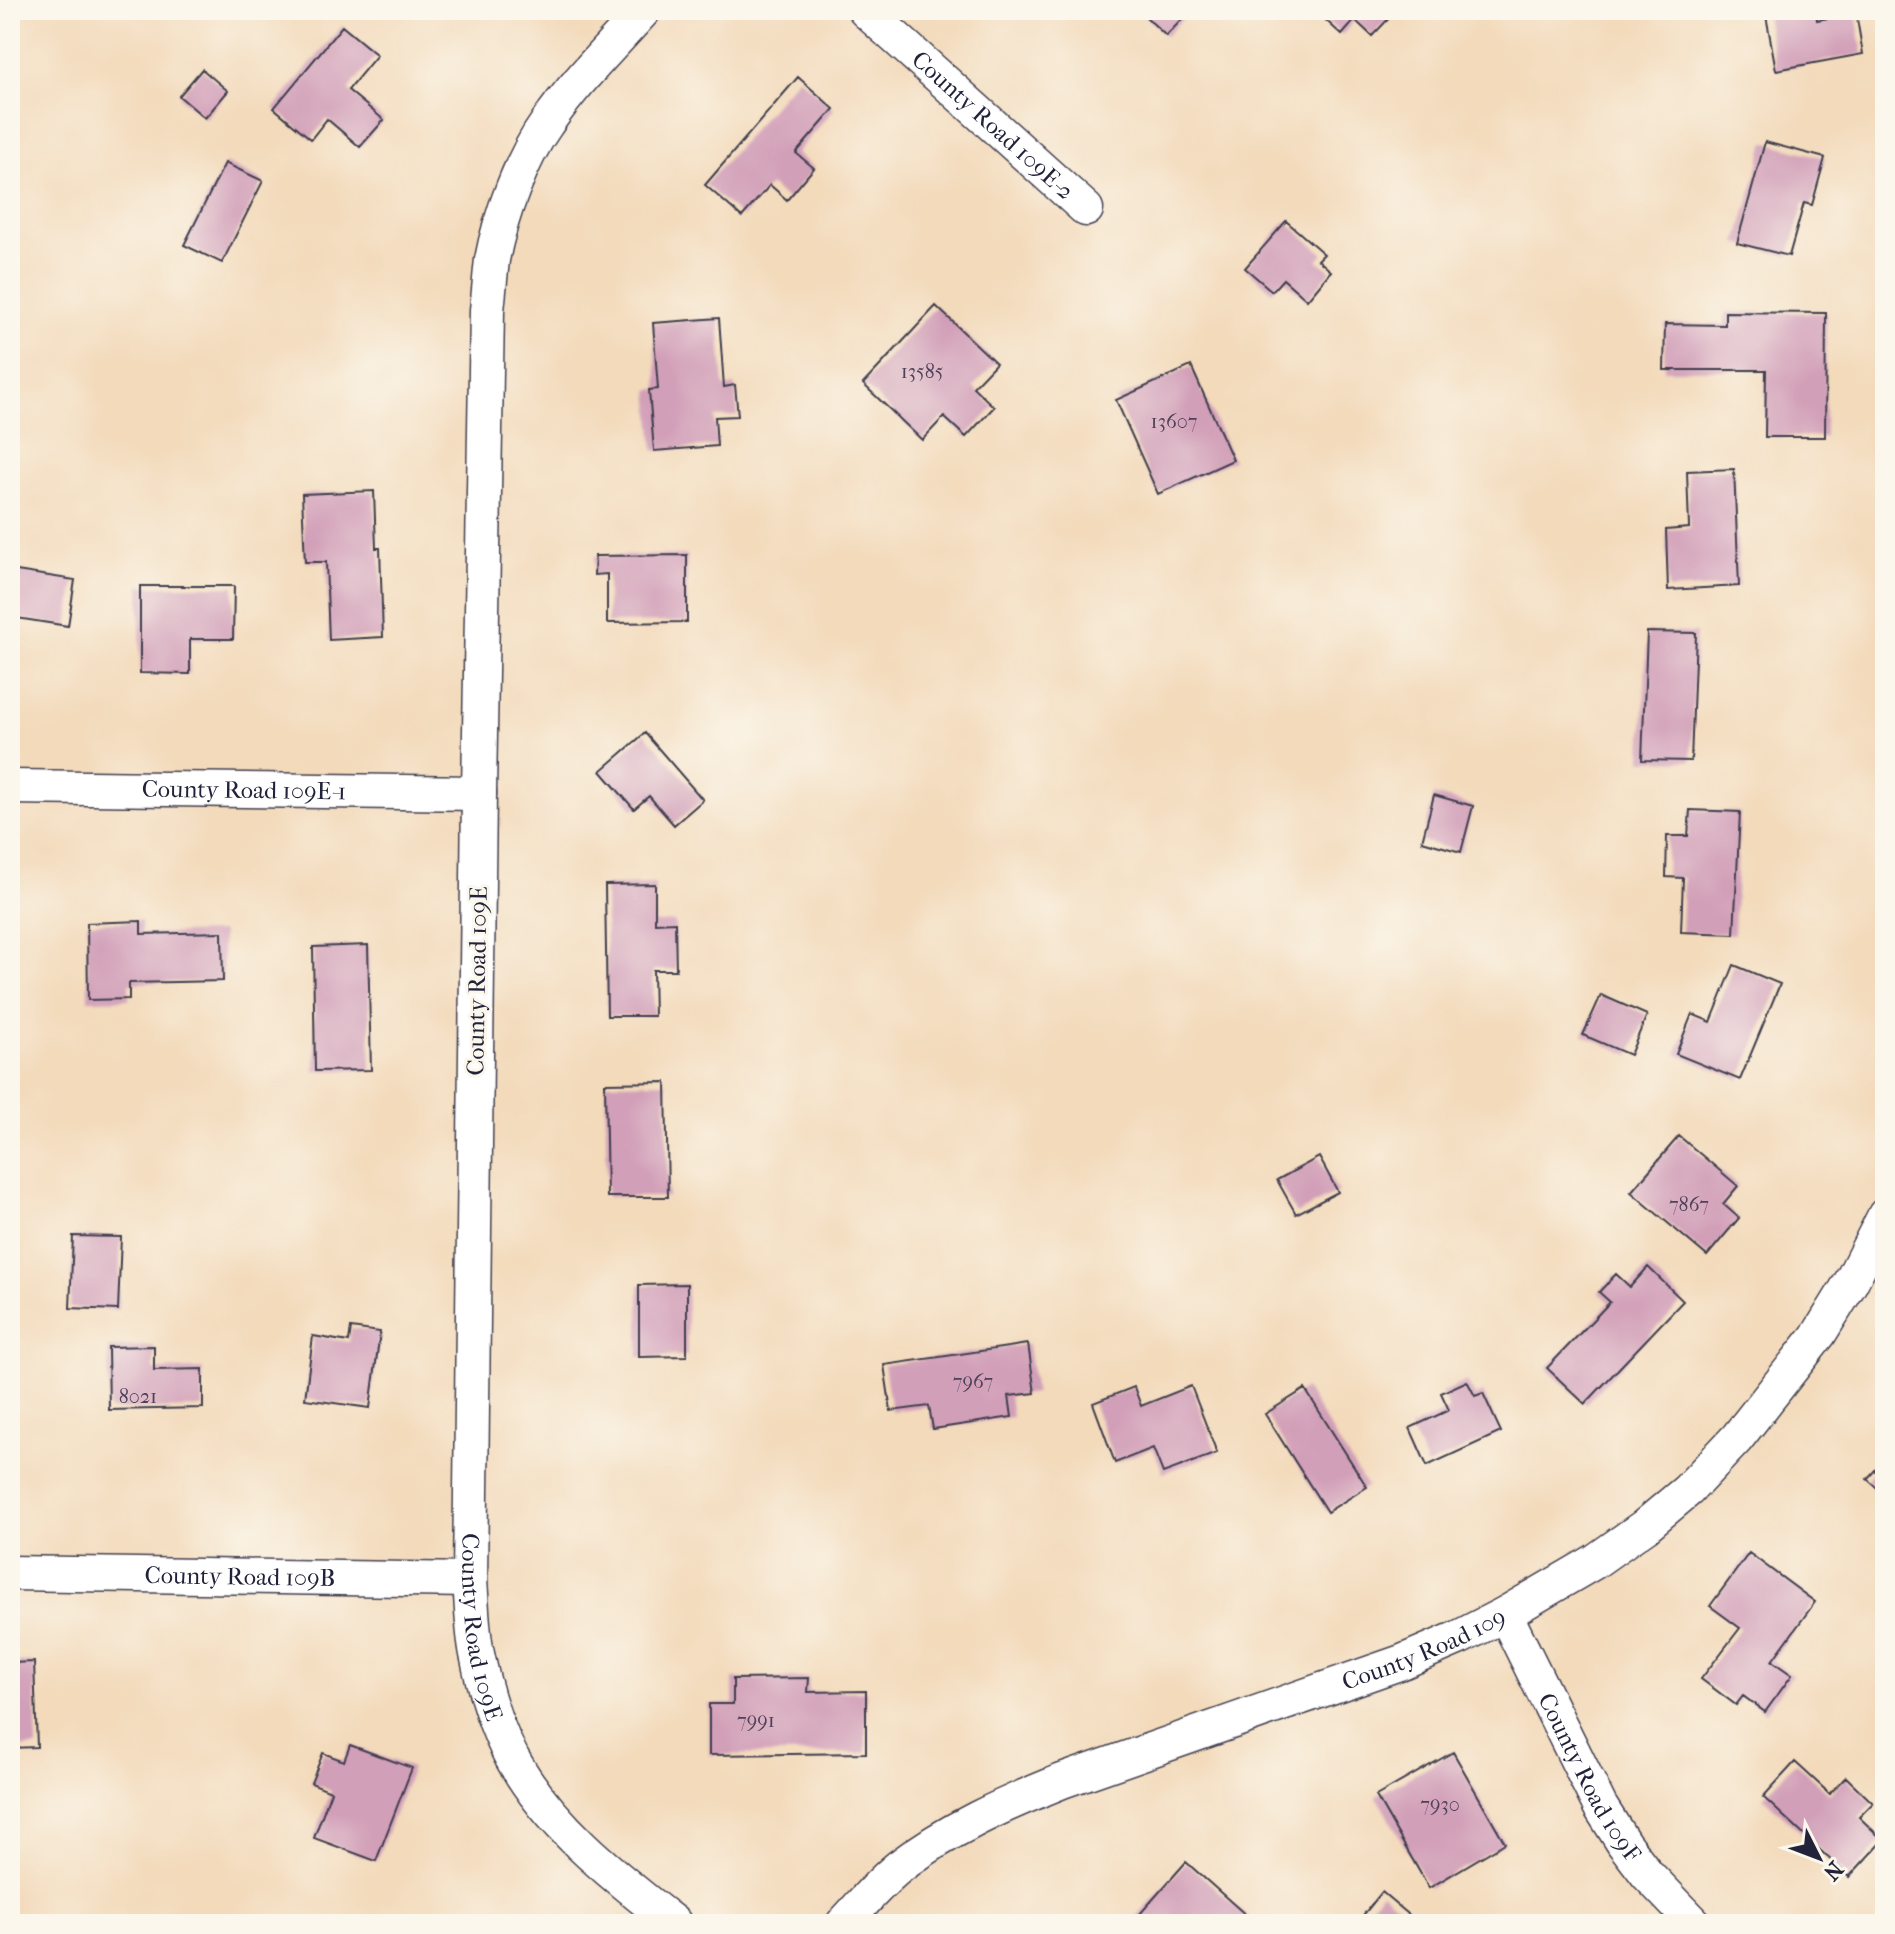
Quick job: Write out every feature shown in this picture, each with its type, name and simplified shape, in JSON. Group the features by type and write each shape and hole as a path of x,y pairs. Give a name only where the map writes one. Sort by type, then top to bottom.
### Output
{"street":[{"name":"County Road 109E","path":"644,10 574,87 546,124 526,159 502,221 492,260 487,310 470,1580 476,1649 484,1687 512,1757 557,1821 622,1881 675,1924"},
{"name":"County Road 109E-2","path":"865,10 1086,209"},
{"name":"County Road 109E-1","path":"10,787 479,793"},
{"name":"County Road 109","path":"843,1924 899,1868 970,1822 1010,1802 1402,1662 1505,1614 1594,1562 1645,1526 1688,1490 1737,1438 1819,1334 1851,1282 1885,1215"},
{"name":"County Road 109B","path":"10,1573 470,1580"},
{"name":"County Road 109F","path":"1505,1614 1600,1806 1647,1874 1695,1924"}],"building":[{"path":"1139,10 1191,10 1166,36"},
{"path":"1323,10 1397,10 1372,36 1355,20 1342,35 1319,14"},
{"path":"1765,10 1816,10 1817,20 1856,13 1863,54 1776,70"},
{"path":"342,26 377,55 348,90 384,120 360,147 327,119 311,139 274,108"},
{"path":"202,69 228,91 205,118 179,96"},
{"path":"798,77 834,109 796,153 814,168 787,200 770,185 742,217 705,185"},
{"path":"1765,142 1825,158 1812,205 1804,203 1789,256 1737,243"},
{"path":"225,163 263,181 222,263 184,245"},
{"path":"1286,221 1324,254 1318,260 1331,271 1307,300 1283,279 1272,291 1245,268"},
{"path":"936,306 996,363 973,387 994,407 966,437 944,417 922,440 863,384"},
{"path":"1725,312 1826,313 1825,437 1765,437 1766,370 1664,370 1665,324 1725,325"},
{"path":"719,318 724,387 735,385 738,416 715,417 717,446 654,451 649,390 658,389 653,323"},
{"path":"1191,366 1233,460 1158,494 1116,400"},
{"path":"1734,469 1739,586 1668,590 1666,530 1689,528 1687,471"},
{"path":"374,491 376,548 380,548 383,637 329,640 326,562 305,562 302,494"},
{"path":"687,555 687,622 607,623 607,574 594,575 595,556"},
{"path":"10,570 75,580 68,626 10,617"},
{"path":"140,586 234,586 233,639 190,639 190,674 140,673"},
{"path":"1647,632 1696,633 1691,761 1642,760"},
{"path":"645,733 703,800 674,825 649,796 634,809 601,771"},
{"path":"1434,795 1473,806 1461,852 1422,841"},
{"path":"1690,810 1740,812 1734,934 1681,932 1683,878 1666,877 1667,836 1688,836"},
{"path":"655,884 655,923 675,922 676,970 653,970 654,1016 607,1016 605,885"},
{"path":"141,921 141,934 222,932 223,981 129,983 129,999 88,1000 87,923"},
{"path":"368,945 371,1070 315,1071 313,947"},
{"path":"1734,965 1780,984 1740,1080 1676,1054 1692,1014 1711,1022"},
{"path":"1601,995 1647,1015 1630,1055 1583,1035"},
{"path":"666,1082 668,1197 607,1197 605,1083"},
{"path":"1679,1136 1738,1186 1723,1204 1739,1218 1707,1256 1631,1192"},
{"path":"1319,1157 1338,1192 1296,1214 1277,1180"},
{"path":"73,1236 121,1237 118,1310 70,1308"},
{"path":"1648,1267 1683,1301 1585,1404 1547,1368 1610,1302 1599,1292 1616,1274 1630,1287"},
{"path":"687,1284 687,1356 639,1357 639,1285"},
{"path":"351,1328 380,1332 370,1408 305,1399 313,1336 349,1342"},
{"path":"1028,1344 1035,1393 1009,1396 1012,1417 933,1429 929,1406 891,1411 884,1365"},
{"path":"154,1346 154,1370 203,1369 203,1408 109,1410 108,1347"},
{"path":"1467,1381 1475,1396 1483,1393 1501,1432 1427,1466 1410,1428 1449,1410 1441,1393"},
{"path":"1191,1386 1217,1453 1163,1473 1153,1448 1115,1463 1093,1403 1134,1387 1141,1406"},
{"path":"1305,1389 1367,1487 1327,1512 1265,1414"},
{"path":"1885,1459 1885,1495 1867,1479"},
{"path":"1749,1553 1815,1602 1772,1661 1792,1675 1765,1712 1743,1696 1736,1705 1701,1679 1740,1628 1710,1606"},
{"path":"34,1662 37,1747 10,1748 10,1663"},
{"path":"809,1678 808,1692 866,1691 866,1753 709,1755 709,1704 733,1704 733,1679"},
{"path":"350,1745 412,1768 376,1861 314,1838 331,1791 311,1783 323,1753 344,1761"},
{"path":"1453,1752 1505,1843 1429,1888 1376,1796"},
{"path":"1795,1762 1830,1794 1846,1777 1873,1803 1859,1817 1883,1840 1849,1877 1763,1797"},
{"path":"1186,1862 1256,1924 1131,1924"},
{"path":"1382,1892 1420,1924 1365,1924 1360,1919"}]}
